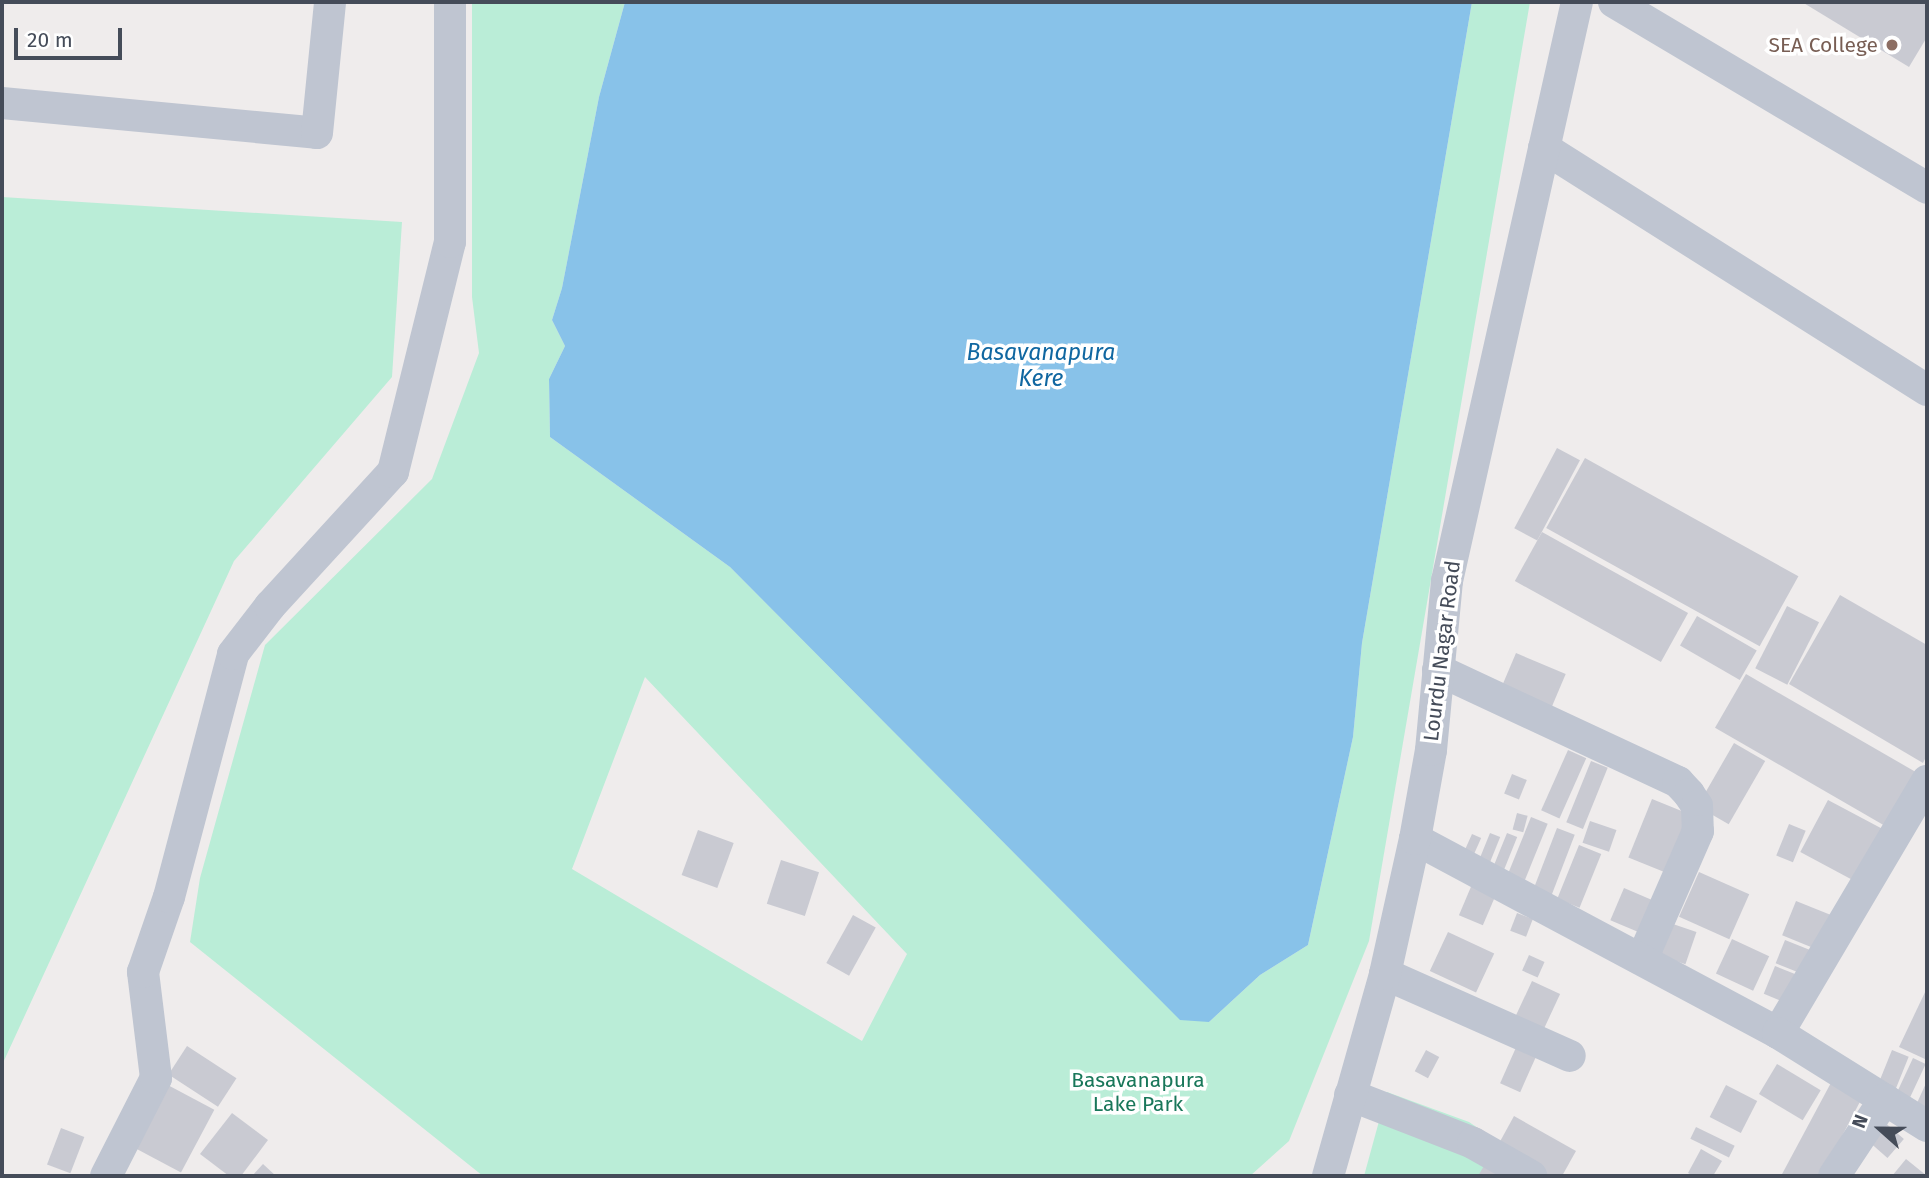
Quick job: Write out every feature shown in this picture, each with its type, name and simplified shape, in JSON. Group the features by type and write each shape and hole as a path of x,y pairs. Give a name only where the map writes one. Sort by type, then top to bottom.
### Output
{"street":[{"path":"2,103 317,134 330,2"},
{"path":"106,1176 156,1078 143,972 169,897 233,654 270,606 393,472 450,242 450,2"},
{"name":"Lourdu Nagar Road","path":"1328,1176 1385,974 1415,839 1431,750 1447,580 1577,2"},
{"path":"1614,2 1927,188"},
{"path":"1544,148 1927,390"},
{"path":"1438,670 1678,782 1689,794 1697,806 1698,831 1642,959"},
{"path":"1778,1032 1927,781"},
{"path":"1415,839 1778,1032 1927,1126"},
{"path":"1385,974 1570,1056"},
{"path":"1350,1095 1473,1143 1531,1176"},
{"path":"1835,1176 1885,1099"}],"green space":[{"name":"Basavanapura Lake Park","path":"472,2 625,2 599,97 562,288 552,320 565,346 549,379 550,437 730,567 1076,915 1209,1022 1260,975 1308,945 1353,737 1362,643 1472,2 1530,2 1369,941 1289,1141 1250,1176 483,1176 190,942 200,878 265,645 432,479 479,353 472,297","holes":["645,677 907,954 862,1041 572,869"]},
{"path":"2,197 402,222 392,377 234,561 2,1065"},
{"path":"1387,1092 1469,1122 1549,1176 1364,1176"}],"water":[{"name":"Basavanapura Kere","path":"625,2 1472,2 1362,643 1353,737 1308,945 1260,975 1209,1022 1180,1020 730,567 550,437 549,379 565,346 552,320 562,288 599,97"}],"building":[{"name":"SEA College","path":"1802,2 1927,2 1927,37 1909,67"},
{"path":"1557,448 1580,460 1537,541 1514,528"},
{"path":"1585,458 1798,576 1760,646 1546,528"},
{"path":"1542,532 1688,613 1661,662 1515,581"},
{"path":"1840,595 1927,645 1927,755 1923,763 1789,684"},
{"path":"1787,606 1819,622 1787,685 1755,668"},
{"path":"1697,616 1757,650 1740,680 1680,645"},
{"path":"1516,653 1566,674 1551,709 1501,688"},
{"path":"1746,674 1917,773 1886,827 1715,728"},
{"path":"1734,743 1765,761 1729,824 1698,806"},
{"path":"1568,750 1586,758 1559,818 1541,810"},
{"path":"1591,761 1608,768 1583,829 1566,822"},
{"path":"1512,774 1527,780 1519,799 1504,793"},
{"path":"1652,799 1698,818 1675,876 1628,857"},
{"path":"1828,800 1885,830 1857,882 1800,852"},
{"path":"1517,813 1528,816 1523,832 1513,829"},
{"path":"1531,817 1548,824 1525,880 1508,874"},
{"path":"1590,821 1616,830 1609,852 1583,843"},
{"path":"1789,824 1806,831 1793,862 1776,856"},
{"path":"1557,828 1575,835 1551,896 1533,890"},
{"path":"698,830 734,843 717,888 682,875"},
{"path":"1490,833 1500,837 1489,866 1478,862"},
{"path":"1507,833 1517,837 1503,871 1493,867"},
{"path":"1472,834 1481,838 1472,858 1463,854"},
{"path":"1579,845 1601,854 1580,908 1557,899"},
{"path":"781,860 819,872 805,916 767,904"},
{"path":"1699,872 1749,894 1729,939 1679,917"},
{"path":"1473,882 1497,892 1483,925 1459,915"},
{"path":"1624,888 1654,901 1641,933 1610,920"},
{"path":"1796,901 1830,915 1816,949 1782,935"},
{"path":"1517,913 1533,919 1526,937 1510,931"},
{"path":"853,915 876,928 849,976 826,963"},
{"path":"1670,923 1696,932 1685,964 1659,955"},
{"path":"1448,932 1494,954 1476,993 1430,971"},
{"path":"1732,939 1769,956 1753,991 1716,973"},
{"path":"1785,940 1814,952 1804,975 1776,963"},
{"path":"1529,955 1545,962 1538,977 1522,971"},
{"path":"1775,966 1804,978 1793,1005 1764,994"},
{"path":"1532,981 1560,994 1542,1034 1513,1021"},
{"path":"1927,988 1927,1060 1899,1047"},
{"path":"1518,1043 1538,1052 1520,1092 1500,1083"},
{"path":"187,1046 236,1078 218,1107 168,1075"},
{"path":"1426,1050 1439,1057 1428,1078 1415,1071"},
{"path":"1892,1050 1909,1057 1893,1096 1876,1089"},
{"path":"1913,1058 1926,1064 1908,1101 1896,1095"},
{"path":"1777,1064 1821,1090 1803,1120 1759,1094"},
{"path":"1833,1079 1863,1096 1821,1176 1781,1176"},
{"path":"1927,1081 1927,1109 1917,1103"},
{"path":"164,1083 214,1110 181,1172 131,1146"},
{"path":"1726,1085 1757,1101 1741,1133 1710,1117"},
{"path":"232,1113 268,1140 241,1176 229,1176 200,1154"},
{"path":"1514,1116 1576,1151 1562,1176 1549,1176 1497,1147"},
{"path":"1882,1120 1904,1139 1887,1158 1866,1139"},
{"path":"1696,1127 1735,1146 1729,1158 1690,1139"},
{"path":"61,1128 84,1137 70,1173 47,1164"},
{"path":"1701,1149 1722,1161 1713,1176 1694,1176 1688,1173"},
{"path":"1488,1159 1515,1176 1478,1176"},
{"path":"1906,1159 1927,1176 1892,1176"},
{"path":"263,1164 276,1176 252,1176"}],"place":[{"name":"SEA College","path":"1892,45"}]}
